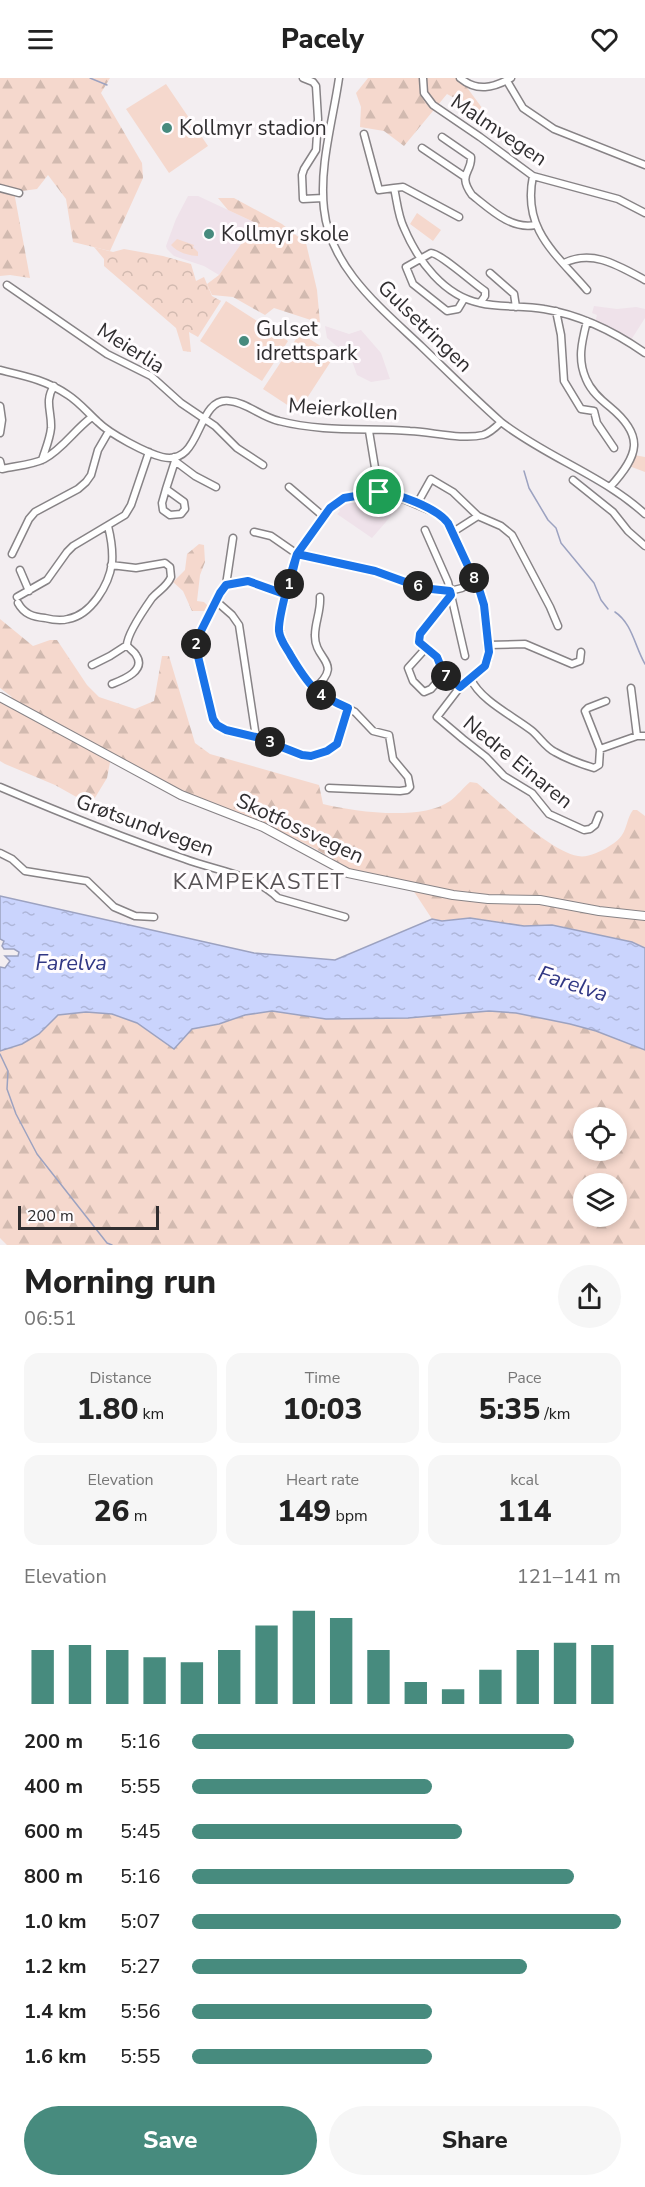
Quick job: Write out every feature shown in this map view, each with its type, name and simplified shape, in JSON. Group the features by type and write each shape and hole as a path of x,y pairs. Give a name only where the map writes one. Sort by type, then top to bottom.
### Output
{"main road":[{"name":"Skotfossvegen","path":"0,697 181,795 263,827 348,873 388,883 463,896 540,900 591,910 645,916"}],"street":[{"path":"303,78 315,84 318,97 317,144 304,169 303,199 323,198"},
{"name":"Gulsetringen","path":"339,78 324,175 323,198 325,217 333,244 357,283 501,422 523,438 564,459 610,487 645,514"},
{"name":"Malmvegen","path":"423,78 424,93 433,105 533,176 618,199 645,213"},
{"path":"460,78 472,86 482,88 509,79 523,108 554,129 645,165"},
{"path":"364,134 379,190 403,188 459,217"},
{"path":"442,137 471,157 465,177 472,195 500,216 520,225 535,225"},
{"path":"422,148 465,177"},
{"path":"533,176 530,202 535,225 587,290"},
{"path":"0,188 19,193"},
{"path":"394,188 403,227 421,258 444,285 464,299 480,303 556,311 587,321 629,342 645,353"},
{"path":"464,299 458,309 447,311 413,284 406,267 431,253 437,254 485,291 485,296 480,303"},
{"path":"564,263 582,257 599,258 645,280"},
{"path":"490,273 514,294 516,307"},
{"name":"Meierlia","path":"7,285 106,354 154,378 181,404 221,431 242,451 263,465"},
{"path":"556,311 561,335 564,381 581,410 594,411"},
{"path":"587,321 580,352 582,366 590,386 626,421 635,442 632,456 610,487"},
{"path":"0,370 35,378 54,386 70,396 109,431 163,458 175,459 195,476 216,487"},
{"path":"42,460 50,435 48,398 54,386"},
{"name":"Meierkollen","path":"175,459 188,449 215,404 227,400 278,421 306,426 476,436 489,432 501,422"},
{"path":"594,411 603,401"},
{"path":"0,406 2,416 0,433"},
{"path":"594,411 597,423 614,448"},
{"path":"0,461 2,469 42,460 92,417"},
{"path":"12,555 29,519 35,512 78,489 86,482 91,475 98,450 109,431"},
{"path":"369,431 379,492"},
{"path":"108,526 112,548 111,565 108,576 92,605 75,618 60,620 39,618 26,613 17,600 50,577 69,549 123,516 131,505 149,452"},
{"path":"165,489 184,502 185,508 181,514 173,516 163,510 162,503 165,489 175,459"},
{"path":"417,504 431,479 453,492 478,516 501,526 515,540 558,626"},
{"path":"573,480 613,512 628,531 645,546"},
{"path":"289,487 323,516"},
{"path":"329,788 400,791 409,789 410,784 408,777 395,763 389,735 373,731 355,712 314,689 280,635 280,624 297,554 323,516 335,503 344,498 379,492 396,495 441,515 453,532 475,580 484,605 488,645 487,663 460,687 444,674 437,657 419,642 419,636 451,593 475,580"},
{"path":"453,532 478,516"},
{"path":"425,530 451,593 465,656"},
{"path":"254,532 271,536 297,554 375,571 422,588 451,593"},
{"path":"233,538 226,585 199,635 196,648 210,712 215,723 222,729 256,737 302,755 311,756 334,747 339,742 348,708"},
{"path":"92,665 127,645 129,634 149,602 169,582 171,577 171,570 163,563 136,568 111,565"},
{"path":"20,570 28,591"},
{"path":"226,585 248,581 287,595"},
{"path":"314,689 327,676 329,670 315,637 321,609 320,597"},
{"path":"216,601 232,615 239,625 256,737"},
{"path":"488,645 525,644 572,664 580,660 581,652"},
{"path":"112,684 133,674 138,667 137,657 127,645"},
{"path":"426,648 409,665 409,673 413,681 422,692 426,692 444,674"},
{"path":"471,679 485,695 555,752 594,768 600,763 600,749 585,711 606,701"},
{"name":"Nedre Einaren","path":"460,687 437,717 462,740 486,757 504,776 532,793 546,812 580,830 593,827 599,815"},
{"path":"631,688 637,736"},
{"path":"600,749 637,736 645,736"},
{"name":"Grøtsundvegen","path":"0,787 185,859 251,879 278,898 345,917"},
{"path":"0,853 12,859 25,871 87,881 114,907 135,916 154,917"}],"shaded area":[{"name":"Kollmyr skole","path":"188,196 198,196 256,223 219,275 204,266 174,256 167,249 166,246 176,219"},
{"path":"594,306 645,309 645,318 631,340 595,322 597,315 592,313"},
{"path":"325,326 349,334 361,330 381,353 390,379 371,382 357,375 351,358 327,338"},
{"path":"382,495 404,501 372,538 337,514 340,511 335,507 342,502"}],"green space":[{"path":"0,78 110,78 101,93 142,163 143,178 110,251 73,242 66,199 48,175 37,189 14,192 30,278 0,276"},
{"path":"368,78 460,78 485,112 447,94 404,146 384,131 360,127 361,107 356,93"},
{"name":"Kollmyr stadion","path":"166,84 208,146 169,173 126,109"},
{"path":"218,198 234,198 282,224 306,243 317,290 320,323 274,308 265,315 233,297 212,295 207,284 219,275 256,223 228,210"},
{"path":"417,213 441,230 433,241 410,224"},
{"path":"177,239 194,245 198,256 183,253 171,245"},
{"path":"94,247 113,252 124,249 163,256 191,264 196,281 204,277 212,296 221,301 198,337 189,332 191,352 183,351 176,328 104,266 104,259"},
{"name":"Gulset idrettspark","path":"226,301 288,341 262,381 200,341"},
{"path":"300,333 335,355 298,412 263,389"},
{"path":"634,455 645,457 645,472 629,466"},
{"path":"199,544 204,545 205,562 200,575 197,601 204,602 208,606 206,611 192,611 183,591 173,582 185,570 187,554"},
{"path":"0,619 33,646 57,640 87,685 99,697 135,709 154,701 162,656 169,656 195,743 210,754 319,785 323,804 370,812 423,811 450,801 470,782 477,783 540,836 566,852 578,856 597,853 616,842 624,832 629,816 633,810 637,810 645,816 645,948 632,942 552,925 524,926 470,918 442,921 432,919 409,884 347,869 316,849 279,831 192,797 118,756 110,762 107,778 93,801 80,799 55,785 5,764 0,761 0,702 12,697 0,688"},
{"path":"272,1011 357,1019 409,1018 470,1011 511,1012 570,1023 645,1050 645,1245 7,1245 0,1238 0,1051 22,1044 39,1034 58,1015 86,1012 112,1014 137,1023 174,1049 192,1029 219,1024 245,1015"}],"water":[{"name":"Farelva","path":"0,896 254,953 335,960 432,919 442,921 470,918 524,926 552,925 632,942 645,948 645,1050 596,1031 516,1013 489,1011 408,1018 326,1019 272,1011 245,1015 219,1024 192,1029 174,1049 137,1023 112,1014 86,1012 58,1015 39,1034 22,1044 0,1051 0,967 5,968 10,961 5,956 18,956 19,952 14,949 4,949 2,946 4,941 0,939"}],"waterway":[{"path":"90,78 107,85"},
{"path":"524,471 529,488 548,520 556,528 561,543 594,583 601,600 608,609"},
{"path":"615,612 625,622 645,664"},
{"path":"0,1054 8,1071 7,1089 16,1114 37,1154 107,1243 112,1245"}],"place":[{"name":"Kollmyr stadion","path":"167,128"},
{"name":"Kollmyr skole","path":"209,234"},
{"name":"Gulset idrettspark","path":"244,341"}],"district":[{"name":"KAMPEKASTET","path":"259,882"}],"route":[{"path":"379,492 344,498 330,508 297,554 287,595 248,581 226,585 220,593 199,635 196,648 210,712 219,727 269,741 307,756 327,751 339,742 348,708 310,686 280,635 280,620 287,595 294,563 297,554 375,571 422,588 450,591 451,595 442,608 420,634 419,642 437,657 443,672 460,687 485,666 489,652 484,605 475,580 445,518 396,495 379,492"}]}
